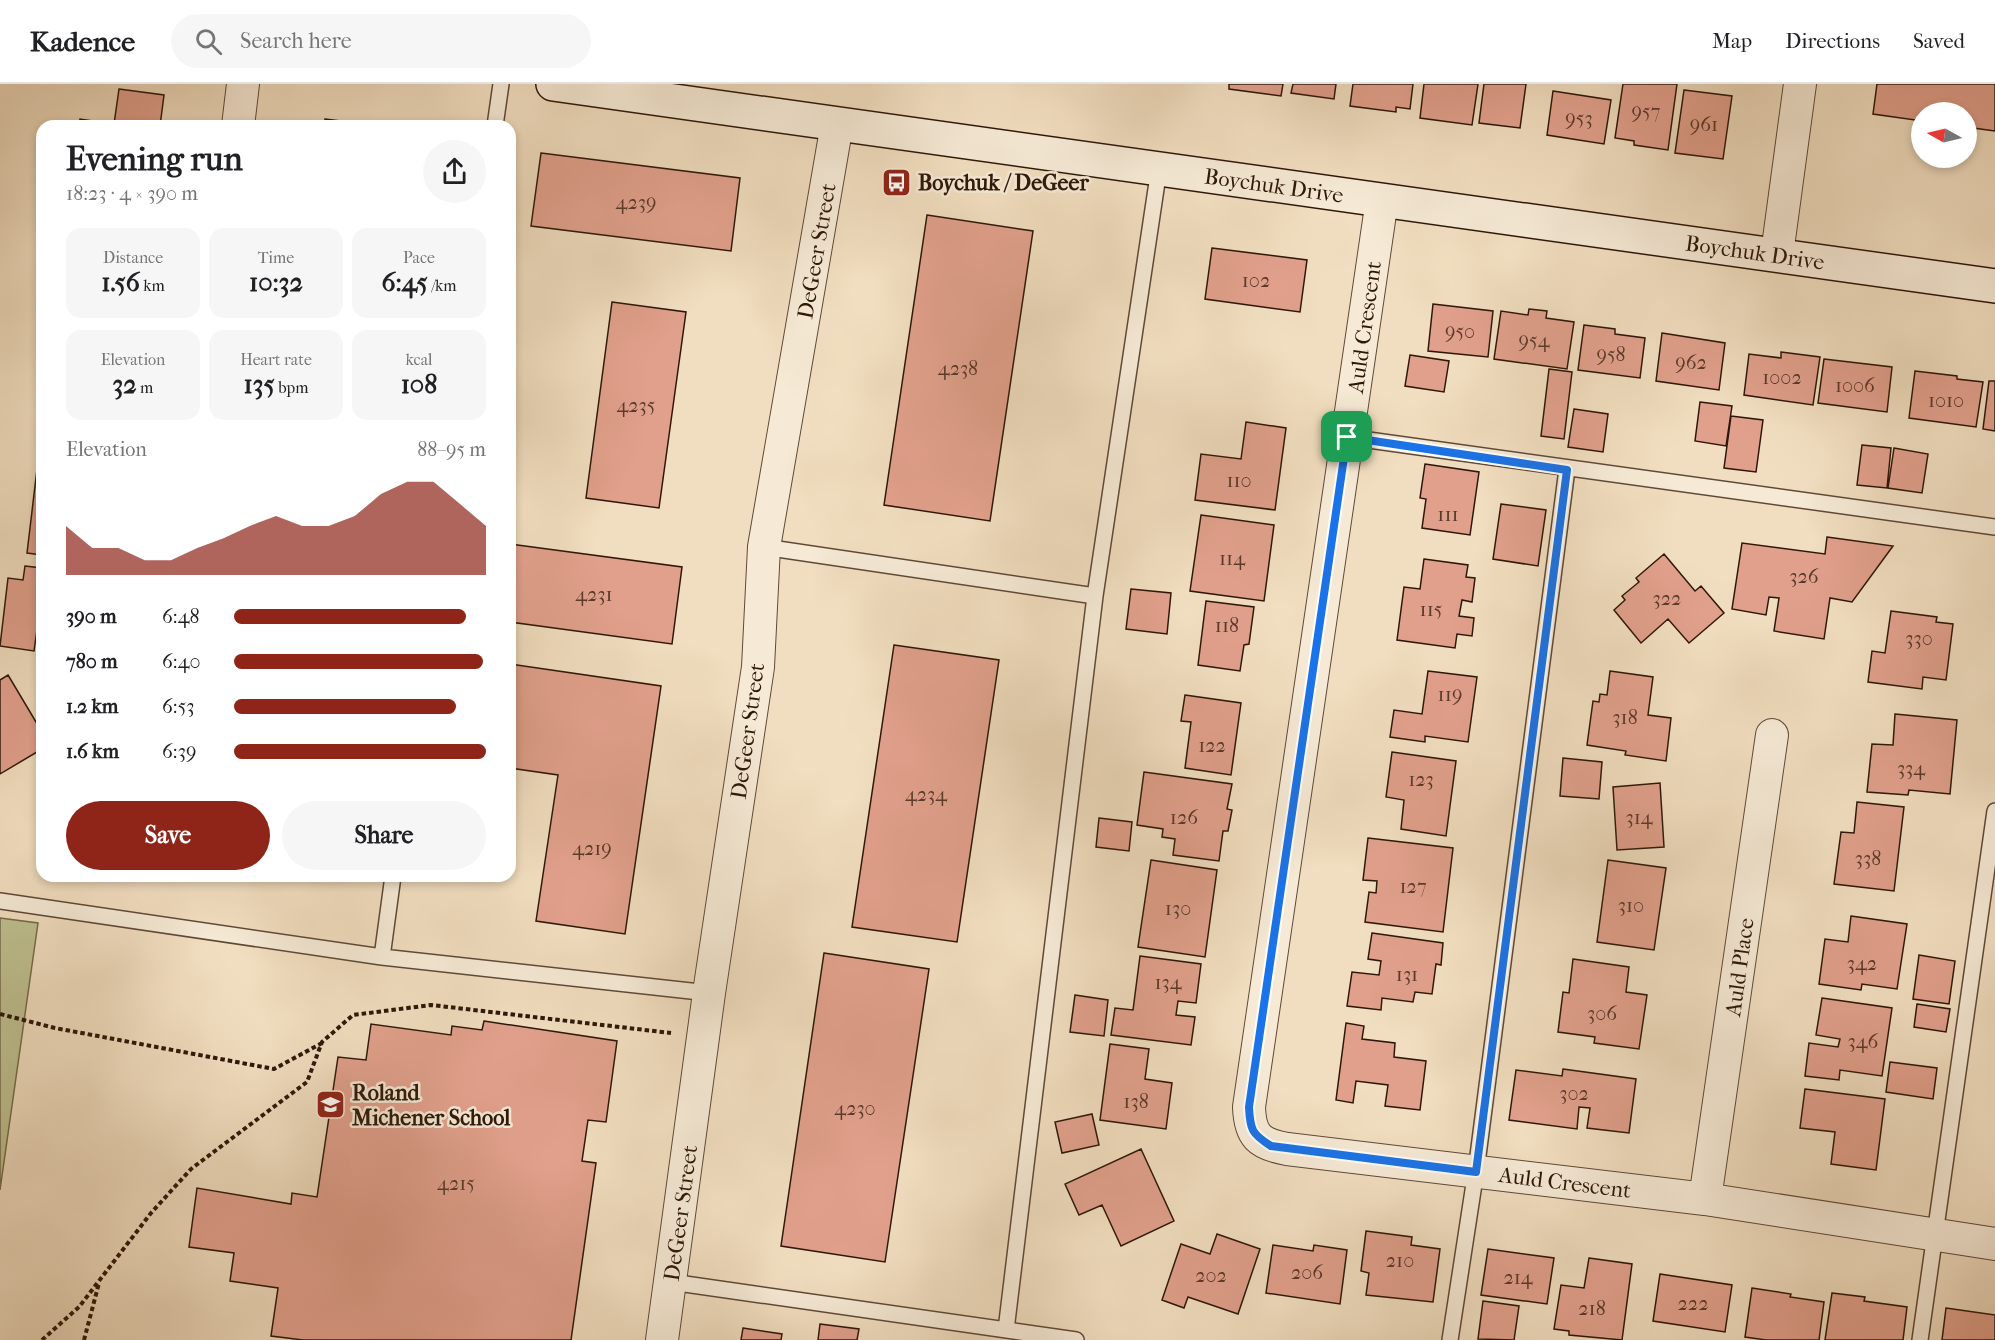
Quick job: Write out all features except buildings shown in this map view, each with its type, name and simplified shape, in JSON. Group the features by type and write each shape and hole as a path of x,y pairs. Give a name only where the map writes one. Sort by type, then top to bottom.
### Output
{"street":[{"path":"239,120 243,84"},
{"name":"Boychuk Drive","path":"553,84 670,92 837,124 1995,286"},
{"path":"1777,254 1800,84"},
{"name":"DeGeer Street","path":"662,1340 709,993 758,666 764,547 837,124"},
{"name":"Auld Crescent","path":"1382,200 1249,1107 1250,1125 1257,1137 1271,1146 1705,1199 1995,1244"},
{"name":"Auld Place","path":"1705,1199 1772,735"}],"lane":[{"path":"496,120 501,84"},
{"path":"1006,1330 1095,596 1159,169"},
{"path":"1347,437 1567,470 1995,527"},
{"path":"1450,1340 1476,1172 1567,470"},
{"path":"764,547 1095,596"},
{"path":"1920,1340 1995,811"},
{"path":"382,957 392,882"},
{"path":"0,901 382,957 709,993"},
{"path":"671,1282 1076,1340"}],"path":[{"path":"0,1014 55,1028 274,1069 322,1042 353,1015 431,1005 672,1033 677,989"},
{"path":"42,1340 78,1306 151,1213 191,1169 307,1082 322,1042"},
{"path":"84,1340 100,1280"}],"green space":[{"path":"0,918 38,923 0,1190"}],"place":[{"name":"Boychuk / DeGeer","path":"897,182"},
{"name":"Roland Michener School","path":"331,1105"}],"route":[{"path":"1347,437 1567,470 1476,1172 1271,1146 1257,1137 1250,1125 1249,1107 1347,437"}]}
